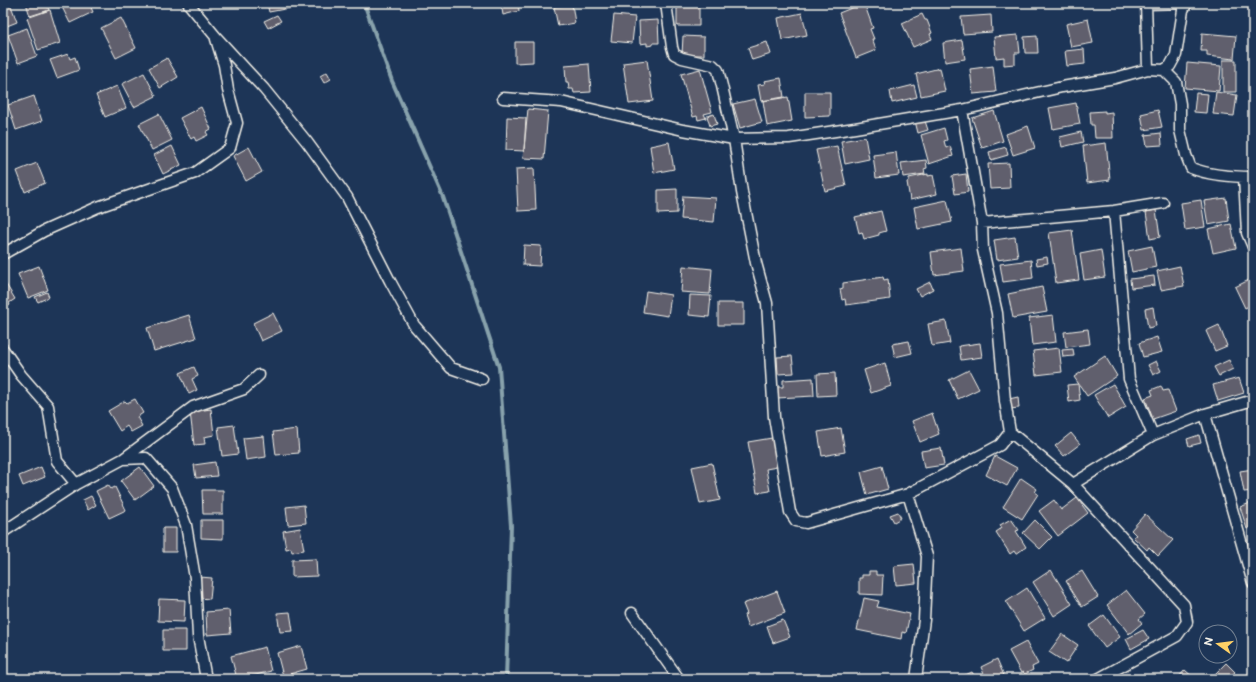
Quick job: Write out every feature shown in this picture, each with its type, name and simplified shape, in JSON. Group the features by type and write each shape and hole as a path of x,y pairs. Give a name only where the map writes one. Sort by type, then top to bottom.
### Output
{"street":[{"path":"188,3 216,37 264,89 307,142 347,197 414,325 451,368 482,379"},
{"path":"666,3 674,54 682,58 713,65 718,70 734,140 742,192 756,263 767,303 774,417 790,512 796,521 806,523 908,494 1000,445 1010,432"},
{"path":"503,98 561,102 676,129 734,140 789,138 962,110 1062,87 1115,78 1148,69 1164,70 1170,66 1176,55 1183,10 1187,3"},
{"path":"1148,69 1146,4 1187,3"},
{"path":"3,254 44,231 98,207 195,173 230,148 237,124 228,90 224,65 216,37"},
{"path":"1164,70 1176,82 1180,104 1180,130 1191,168 1201,172 1248,177 1248,233 1253,247"},
{"path":"962,110 982,223 983,250 997,313 1005,401 1010,432 1073,484 1184,605 1187,622 1177,636 1098,679"},
{"path":"982,223 1114,211 1164,203"},
{"path":"1114,211 1129,379 1153,435"},
{"path":"3,349 21,375 48,406 56,461 76,484"},
{"path":"3,532 76,484 123,459 193,407 244,389 259,375"},
{"path":"1073,484 1153,435 1205,414 1253,400"},
{"path":"1205,414 1253,583"},
{"path":"123,459 146,458 172,488 186,525 195,578 198,636 206,679"},
{"path":"908,494 927,556 924,620 916,679"},
{"path":"632,613 679,679"}],"building":[{"path":"10,3 17,22 7,26 3,13 3,5"},
{"path":"26,3 46,3 49,10 30,16"},
{"path":"60,3 89,3 93,12 70,23"},
{"path":"267,3 289,3 290,8 269,12"},
{"path":"501,3 518,3 519,11 503,15"},
{"path":"864,3 873,28 870,29 876,50 856,58 839,13"},
{"path":"572,4 575,23 558,26 554,7"},
{"path":"677,4 699,4 699,26 677,26"},
{"path":"50,10 60,43 38,50 27,18"},
{"path":"802,13 807,35 782,40 778,18"},
{"path":"922,14 925,20 927,20 932,33 930,34 932,39 913,47 902,23"},
{"path":"277,15 281,21 268,28 264,21"},
{"path":"614,15 635,17 632,43 611,41"},
{"path":"991,15 992,32 963,34 961,17"},
{"path":"121,18 136,48 116,58 101,28"},
{"path":"1088,19 1093,43 1071,47 1066,24"},
{"path":"658,20 659,43 653,43 653,45 647,46 647,43 640,44 639,21"},
{"path":"27,28 37,56 18,63 8,35"},
{"path":"1202,33 1236,36 1234,59 1207,56 1207,51 1201,51"},
{"path":"1018,35 1020,53 1015,53 1015,64 1004,65 1004,57 996,58 994,37"},
{"path":"683,36 704,37 704,55 682,55"},
{"path":"1037,36 1038,53 1025,53 1024,37"},
{"path":"962,40 965,59 945,62 943,43"},
{"path":"515,42 533,42 533,62 515,63"},
{"path":"767,42 771,54 752,60 748,48"},
{"path":"1084,49 1085,64 1067,66 1065,51"},
{"path":"68,54 70,59 75,57 79,70 57,78 50,60"},
{"path":"167,58 178,77 160,88 149,68"},
{"path":"647,60 653,101 629,104 623,63"},
{"path":"1223,60 1236,60 1236,92 1223,92"},
{"path":"1187,63 1221,66 1219,91 1185,88"},
{"path":"589,64 591,92 574,93 573,89 569,89 568,82 566,82 565,66"},
{"path":"993,66 996,92 973,94 970,69"},
{"path":"940,68 945,91 921,96 916,74"},
{"path":"700,69 712,112 704,114 706,118 698,120 697,116 693,117 681,74"},
{"path":"1250,69 1253,69 1253,98 1252,98"},
{"path":"327,72 331,79 324,83 320,76"},
{"path":"144,73 156,96 134,107 122,84"},
{"path":"781,78 784,97 761,101 758,85 765,84 764,81"},
{"path":"914,85 917,97 892,103 890,91"},
{"path":"117,86 126,108 105,117 96,95"},
{"path":"805,92 830,92 830,116 805,117"},
{"path":"1216,92 1237,95 1234,116 1213,114"},
{"path":"1196,93 1208,94 1206,113 1194,112"},
{"path":"34,96 42,121 16,130 8,105"},
{"path":"788,97 792,121 767,126 763,101"},
{"path":"755,99 762,122 740,128 733,104"},
{"path":"1076,103 1080,124 1053,129 1049,108"},
{"path":"201,107 211,129 206,132 208,135 196,141 194,137 191,139 180,118"},
{"path":"528,109 548,111 544,159 523,158"},
{"path":"1158,110 1162,127 1144,130 1141,114"},
{"path":"994,111 1003,141 982,148 972,118"},
{"path":"1105,111 1105,113 1112,112 1113,138 1095,138 1094,125 1091,125 1090,112"},
{"path":"159,114 172,140 152,150 139,124"},
{"path":"714,114 717,124 710,126 707,116"},
{"path":"507,117 526,118 524,151 506,150"},
{"path":"924,118 928,130 918,133 915,121"},
{"path":"1028,126 1035,148 1013,155 1006,134"},
{"path":"944,128 947,140 944,141 946,148 950,146 953,156 929,164 921,135"},
{"path":"1081,132 1083,142 1062,147 1060,137"},
{"path":"1161,133 1162,145 1147,146 1145,135"},
{"path":"865,137 869,159 845,164 841,141"},
{"path":"669,142 674,169 654,173 650,146"},
{"path":"1106,143 1110,180 1087,183 1083,146"},
{"path":"172,146 181,165 163,174 154,155"},
{"path":"837,146 846,186 825,191 816,150"},
{"path":"249,147 262,172 246,181 233,156"},
{"path":"1006,147 1008,155 991,160 989,152"},
{"path":"896,152 899,175 876,178 873,155"},
{"path":"926,160 927,168 924,169 925,174 903,177 901,163"},
{"path":"37,163 45,183 25,192 17,171"},
{"path":"1009,163 1010,188 990,189 988,164"},
{"path":"534,168 536,210 518,211 516,169"},
{"path":"928,174 928,176 933,175 937,194 910,200 907,182 909,181 909,178"},
{"path":"966,174 968,192 955,194 952,176"},
{"path":"677,189 677,213 658,214 658,190"},
{"path":"683,196 716,198 714,222 681,219"},
{"path":"1226,198 1229,221 1208,225 1204,201"},
{"path":"947,200 952,222 918,229 914,207"},
{"path":"1201,200 1205,227 1185,230 1181,203"},
{"path":"1156,210 1160,237 1150,239 1146,212"},
{"path":"881,211 886,231 879,233 879,235 864,239 862,232 859,233 855,217"},
{"path":"1231,224 1236,248 1213,253 1208,229"},
{"path":"1072,230 1079,280 1056,283 1049,233"},
{"path":"1015,237 1018,257 997,260 994,240"},
{"path":"524,245 541,246 540,266 523,265"},
{"path":"1152,246 1156,267 1132,272 1128,251"},
{"path":"961,248 964,271 934,275 931,252"},
{"path":"1101,250 1105,277 1084,280 1080,254"},
{"path":"1047,257 1048,263 1037,265 1036,259"},
{"path":"1031,260 1033,278 1003,282 1000,264"},
{"path":"39,266 48,290 28,298 18,274"},
{"path":"683,266 712,269 710,294 681,292"},
{"path":"1180,266 1184,286 1161,290 1157,271"},
{"path":"1154,276 1155,285 1131,288 1130,279"},
{"path":"883,277 884,280 888,279 890,299 846,305 845,299 842,300 840,289 843,288 843,283"},
{"path":"1253,278 1253,304 1245,308 1235,287"},
{"path":"4,281 15,299 9,303 10,305 3,309 3,282"},
{"path":"930,282 933,289 920,296 916,289"},
{"path":"1042,287 1047,312 1013,318 1008,294"},
{"path":"646,291 671,295 668,316 643,312"},
{"path":"47,292 49,297 38,302 35,297"},
{"path":"690,295 711,296 709,317 689,315"},
{"path":"718,303 744,303 744,325 718,325"},
{"path":"1153,307 1156,326 1148,328 1145,309"},
{"path":"273,313 282,331 261,341 253,323"},
{"path":"189,315 196,338 154,351 147,328"},
{"path":"1053,315 1056,342 1032,345 1029,318"},
{"path":"946,321 950,343 932,346 928,324"},
{"path":"1219,325 1227,346 1215,351 1206,331"},
{"path":"1088,329 1090,344 1066,347 1064,332"},
{"path":"1157,337 1162,352 1143,357 1139,343"},
{"path":"909,341 912,353 895,357 892,344"},
{"path":"980,343 982,357 961,360 959,346"},
{"path":"1059,348 1062,372 1036,375 1033,351"},
{"path":"1073,349 1074,356 1063,357 1062,350"},
{"path":"792,356 794,373 778,374 777,357"},
{"path":"1105,356 1117,376 1087,396 1074,377"},
{"path":"1229,360 1233,369 1219,376 1214,367"},
{"path":"1156,361 1161,371 1153,375 1148,365"},
{"path":"885,363 891,386 871,393 864,370"},
{"path":"194,367 198,376 192,379 197,390 189,394 180,373"},
{"path":"969,370 979,389 958,399 949,380"},
{"path":"835,373 836,395 818,396 817,374"},
{"path":"813,378 814,396 777,398 776,387 783,387 783,380"},
{"path":"1239,378 1244,393 1218,401 1213,385"},
{"path":"1078,384 1080,400 1069,402 1067,385"},
{"path":"1113,384 1126,407 1108,418 1094,395"},
{"path":"1161,386 1163,391 1168,390 1176,411 1153,419 1145,398 1153,395 1151,390"},
{"path":"1018,397 1019,408 1010,409 1009,399"},
{"path":"135,399 143,413 137,417 142,426 131,432 127,426 120,431 108,411 125,401 127,403"},
{"path":"211,409 214,435 204,437 205,444 194,445 190,412"},
{"path":"932,413 939,434 920,442 912,421"},
{"path":"234,425 238,454 222,456 218,427"},
{"path":"841,428 845,452 822,456 818,432"},
{"path":"297,429 299,453 276,455 273,432"},
{"path":"1071,433 1080,444 1064,456 1055,446"},
{"path":"1199,435 1201,443 1189,446 1187,439"},
{"path":"264,436 266,457 246,460 243,438"},
{"path":"772,438 777,467 766,469 770,491 757,493 748,442"},
{"path":"941,448 944,465 924,468 921,451"},
{"path":"995,456 1017,468 1007,486 986,475"},
{"path":"215,462 217,476 196,478 194,465"},
{"path":"712,463 720,500 700,504 692,467"},
{"path":"882,466 888,489 867,495 861,472"},
{"path":"41,467 45,477 23,486 19,476"},
{"path":"140,467 154,486 135,500 121,481"},
{"path":"1253,469 1253,491 1244,492 1240,471"},
{"path":"1021,478 1037,489 1035,492 1038,494 1022,519 1003,507"},
{"path":"108,485 111,489 115,487 126,510 109,518 96,491"},
{"path":"202,490 223,490 223,514 203,514"},
{"path":"91,496 96,505 88,510 83,500"},
{"path":"1077,498 1088,513 1058,536 1039,511 1054,500 1061,510"},
{"path":"1253,502 1253,526 1247,529 1240,507"},
{"path":"304,505 306,523 288,525 286,507"},
{"path":"898,512 901,518 894,522 890,515"},
{"path":"1145,514 1173,540 1158,556 1149,547 1147,550 1133,537 1136,535 1131,530"},
{"path":"1011,519 1019,530 1016,531 1026,547 1016,554 1014,551 1010,554 996,532 1002,528 1000,525"},
{"path":"201,520 223,520 223,539 201,538"},
{"path":"1035,520 1052,537 1040,549 1023,533"},
{"path":"163,528 176,528 176,552 163,552"},
{"path":"300,528 304,550 292,552 291,548 286,549 283,531"},
{"path":"316,559 317,576 292,577 292,560"},
{"path":"914,564 916,583 896,585 894,566"},
{"path":"1051,570 1072,604 1054,616 1033,582"},
{"path":"869,571 876,571 876,575 883,575 882,595 859,594 859,578 862,578 862,575 869,575"},
{"path":"1082,571 1098,597 1082,607 1066,581"},
{"path":"200,577 212,578 210,599 199,598"},
{"path":"1027,588 1045,618 1024,631 1006,602"},
{"path":"1126,590 1145,614 1139,619 1142,623 1129,634 1107,605"},
{"path":"777,591 785,613 748,627 744,615 747,614 743,604"},
{"path":"864,598 879,601 877,607 910,614 906,633 902,632 901,639 857,630"},
{"path":"159,599 185,600 184,622 158,621"},
{"path":"229,610 231,633 207,635 206,612"},
{"path":"290,612 293,631 280,632 277,613"},
{"path":"1104,615 1120,637 1105,648 1089,626"},
{"path":"783,620 790,637 773,643 767,626"},
{"path":"163,630 186,630 186,651 163,651"},
{"path":"1143,630 1149,639 1131,649 1126,639"},
{"path":"1062,634 1078,645 1066,663 1049,652"},
{"path":"1026,642 1038,664 1032,667 1033,670 1025,674 1023,672 1021,673 1009,651"},
{"path":"301,646 307,669 283,676 277,653"},
{"path":"265,647 271,671 237,679 231,656"},
{"path":"997,659 1005,678 986,679 981,667"},
{"path":"1225,664 1227,664 1235,672 1228,679 1211,678"},
{"path":"1185,670 1195,679 1177,679"},
{"path":"972,672 976,679 957,679"}],"waterway":[{"path":"364,3 392,81 443,197 499,367 511,526 506,679"}]}
